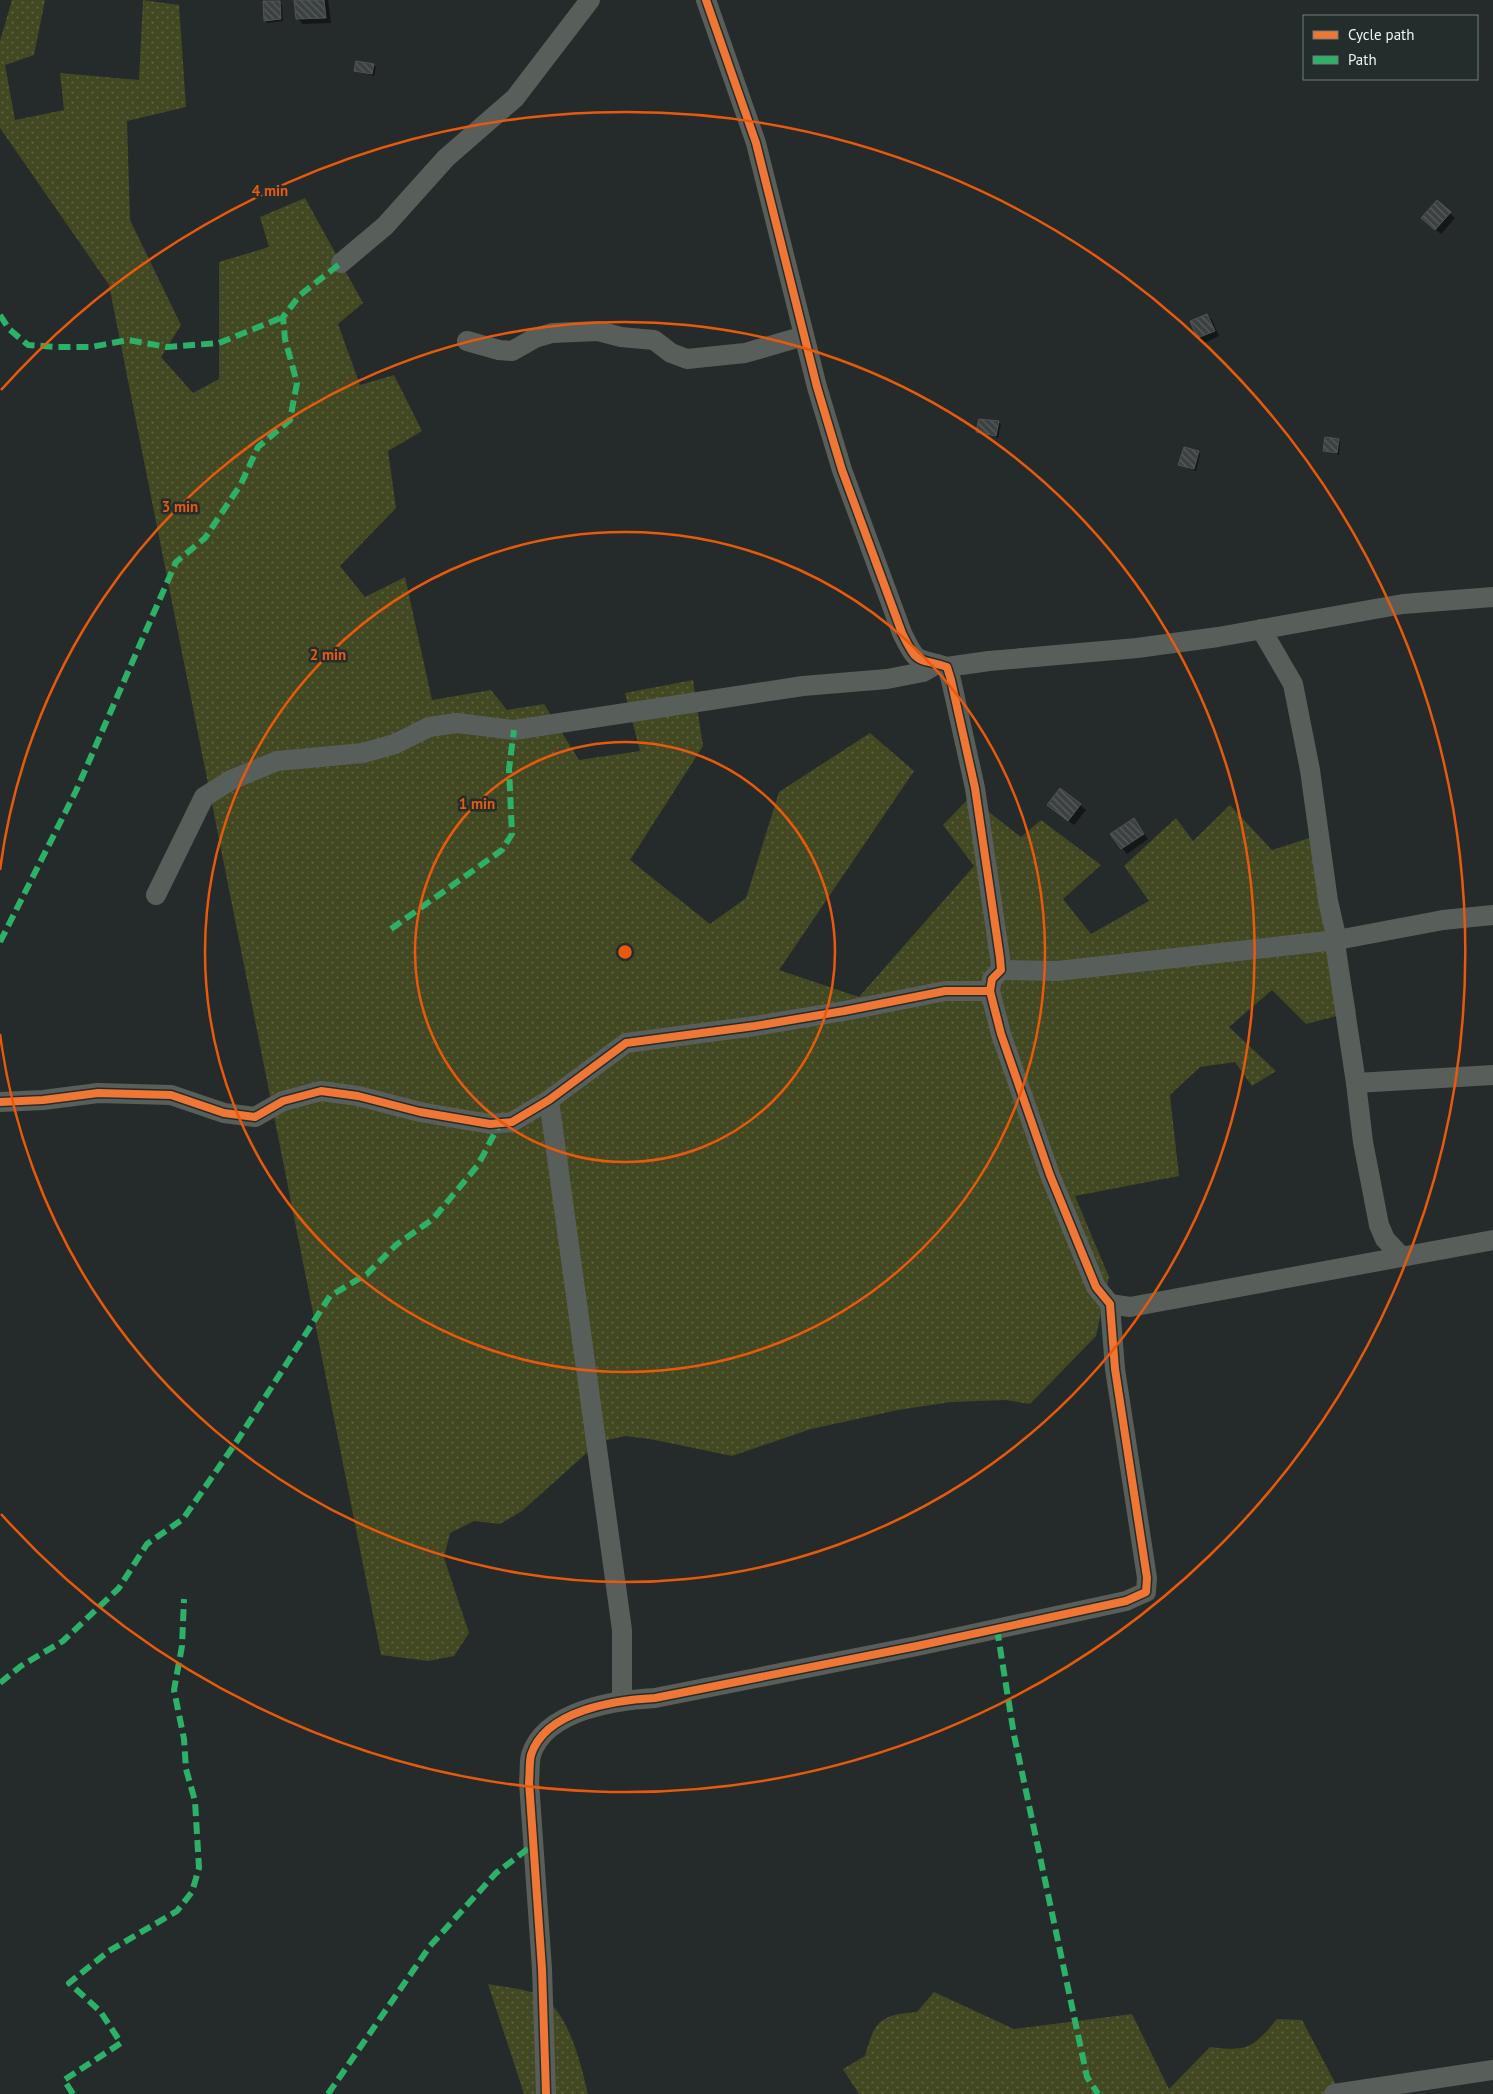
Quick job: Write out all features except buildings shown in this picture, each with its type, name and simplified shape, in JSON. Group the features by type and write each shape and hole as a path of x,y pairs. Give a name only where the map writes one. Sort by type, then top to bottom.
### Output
{"street":[{"path":"341,263 385,226 446,158 516,98 590,0"},
{"path":"706,0 756,143 804,336 842,470 902,633 913,657 921,662 942,666"},
{"path":"467,341 499,350 512,351 535,338 552,333 598,331 621,337 654,340 671,353 687,359 745,353 804,336"},
{"path":"156,895 204,797 231,780 277,761 364,752 395,744 429,727 457,724 514,730 662,709 784,688 887,679 942,666 1137,648 1403,604 1493,597"},
{"path":"1261,629 1293,684 1310,770 1328,902 1337,940 1336,950 1363,1142 1379,1226 1385,1239 1402,1257"},
{"path":"942,666 974,788 1001,970"},
{"path":"546,2094 542,1969 529,1782 531,1755 547,1730 586,1709 622,1700 655,1698 908,1648 1126,1601 1146,1592 1147,1578 1115,1369 1110,1304 1096,1287 1050,1175 1001,1034 990,991 992,979 1001,970 1057,971 1337,940 1443,920 1493,915"},
{"path":"0,1102 43,1100 98,1093 171,1095 224,1113 255,1117 283,1101 321,1091 358,1096 420,1112 490,1124 512,1122 549,1100 626,1043 756,1026 945,991 990,991"},
{"path":"1356,1083 1493,1075"},
{"path":"549,1100 622,1630 622,1700"},
{"path":"1110,1304 1130,1307 1493,1240"},
{"path":"1334,2094 1493,2070"}],"green space":[{"path":"12,0 45,0 34,55 5,65 15,120 64,110 60,73 139,80 143,0 179,5 186,107 127,121 130,220 181,325 161,357 193,393 219,379 219,262 269,247 260,217 305,198 363,303 338,324 360,385 394,375 422,431 388,451 396,508 340,566 365,597 405,577 432,700 491,690 507,710 544,704 579,760 640,751 625,693 693,680 703,746 630,860 710,924 746,898 779,792 870,733 914,771 779,970 859,997 974,866 943,825 970,797 1021,837 1041,820 1101,865 1063,899 1091,934 1149,901 1124,866 1176,818 1193,841 1230,805 1272,850 1322,834 1356,1011 1306,1024 1272,990 1229,1027 1276,1071 1252,1086 1235,1062 1200,1067 1170,1095 1179,1176 1075,1196 1109,1277 1096,1336 1030,1404 1006,1400 951,1402 898,1410 811,1429 732,1456 650,1439 625,1436 599,1442 522,1511 500,1524 474,1521 450,1533 444,1558 469,1633 454,1656 428,1661 381,1655 109,285 0,128 0,41"},
{"path":"488,1984 531,1992 548,2001 557,2011 572,2038 588,2094 524,2094"},
{"path":"934,1992 1014,2029 1132,2014 1169,2089 1210,2047 1233,2049 1249,2046 1262,2036 1277,2019 1302,2020 1341,2094 859,2094 843,2069 865,2056 872,2034 881,2022 895,2015 917,2012"}],"marked path":[{"path":"0,942 76,791 176,562 205,538 241,484 258,447 290,420 297,383 285,339 283,317 300,295 341,263"},
{"path":"0,315 9,329 28,345 57,347 91,347 128,340 167,347 219,343 283,317"},
{"path":"391,929 502,850 512,834 509,769 514,730"},
{"path":"0,1683 21,1666 63,1641 119,1588 147,1544 183,1519 237,1441 330,1296 367,1274 396,1245 433,1219 478,1165 500,1123"},
{"path":"73,2094 64,2080 121,2043 100,2011 69,1983 109,1951 177,1911 192,1892 199,1868 195,1801 186,1769 184,1739 174,1690 182,1646 184,1599"},
{"path":"997,1629 1014,1735 1087,2077 1098,2094"},
{"path":"328,2094 430,1946 496,1873 533,1845"}],"cycle path":[{"path":"546,2094 542,1969 529,1782 531,1755 539,1740 551,1727 584,1710 602,1705 655,1698 917,1646 1126,1601 1146,1592 1147,1578 1115,1369 1110,1304 1096,1287 1050,1175 1001,1034 990,991 992,979 1001,970 1000,958 975,788 951,680 947,667 919,659 907,644 842,470 817,387 756,143 706,0"},
{"path":"0,1102 43,1100 98,1093 171,1095 224,1113 255,1117 283,1101 321,1091 358,1096 420,1112 490,1124 512,1122 549,1100 626,1043 755,1026 945,991 990,991"}]}
